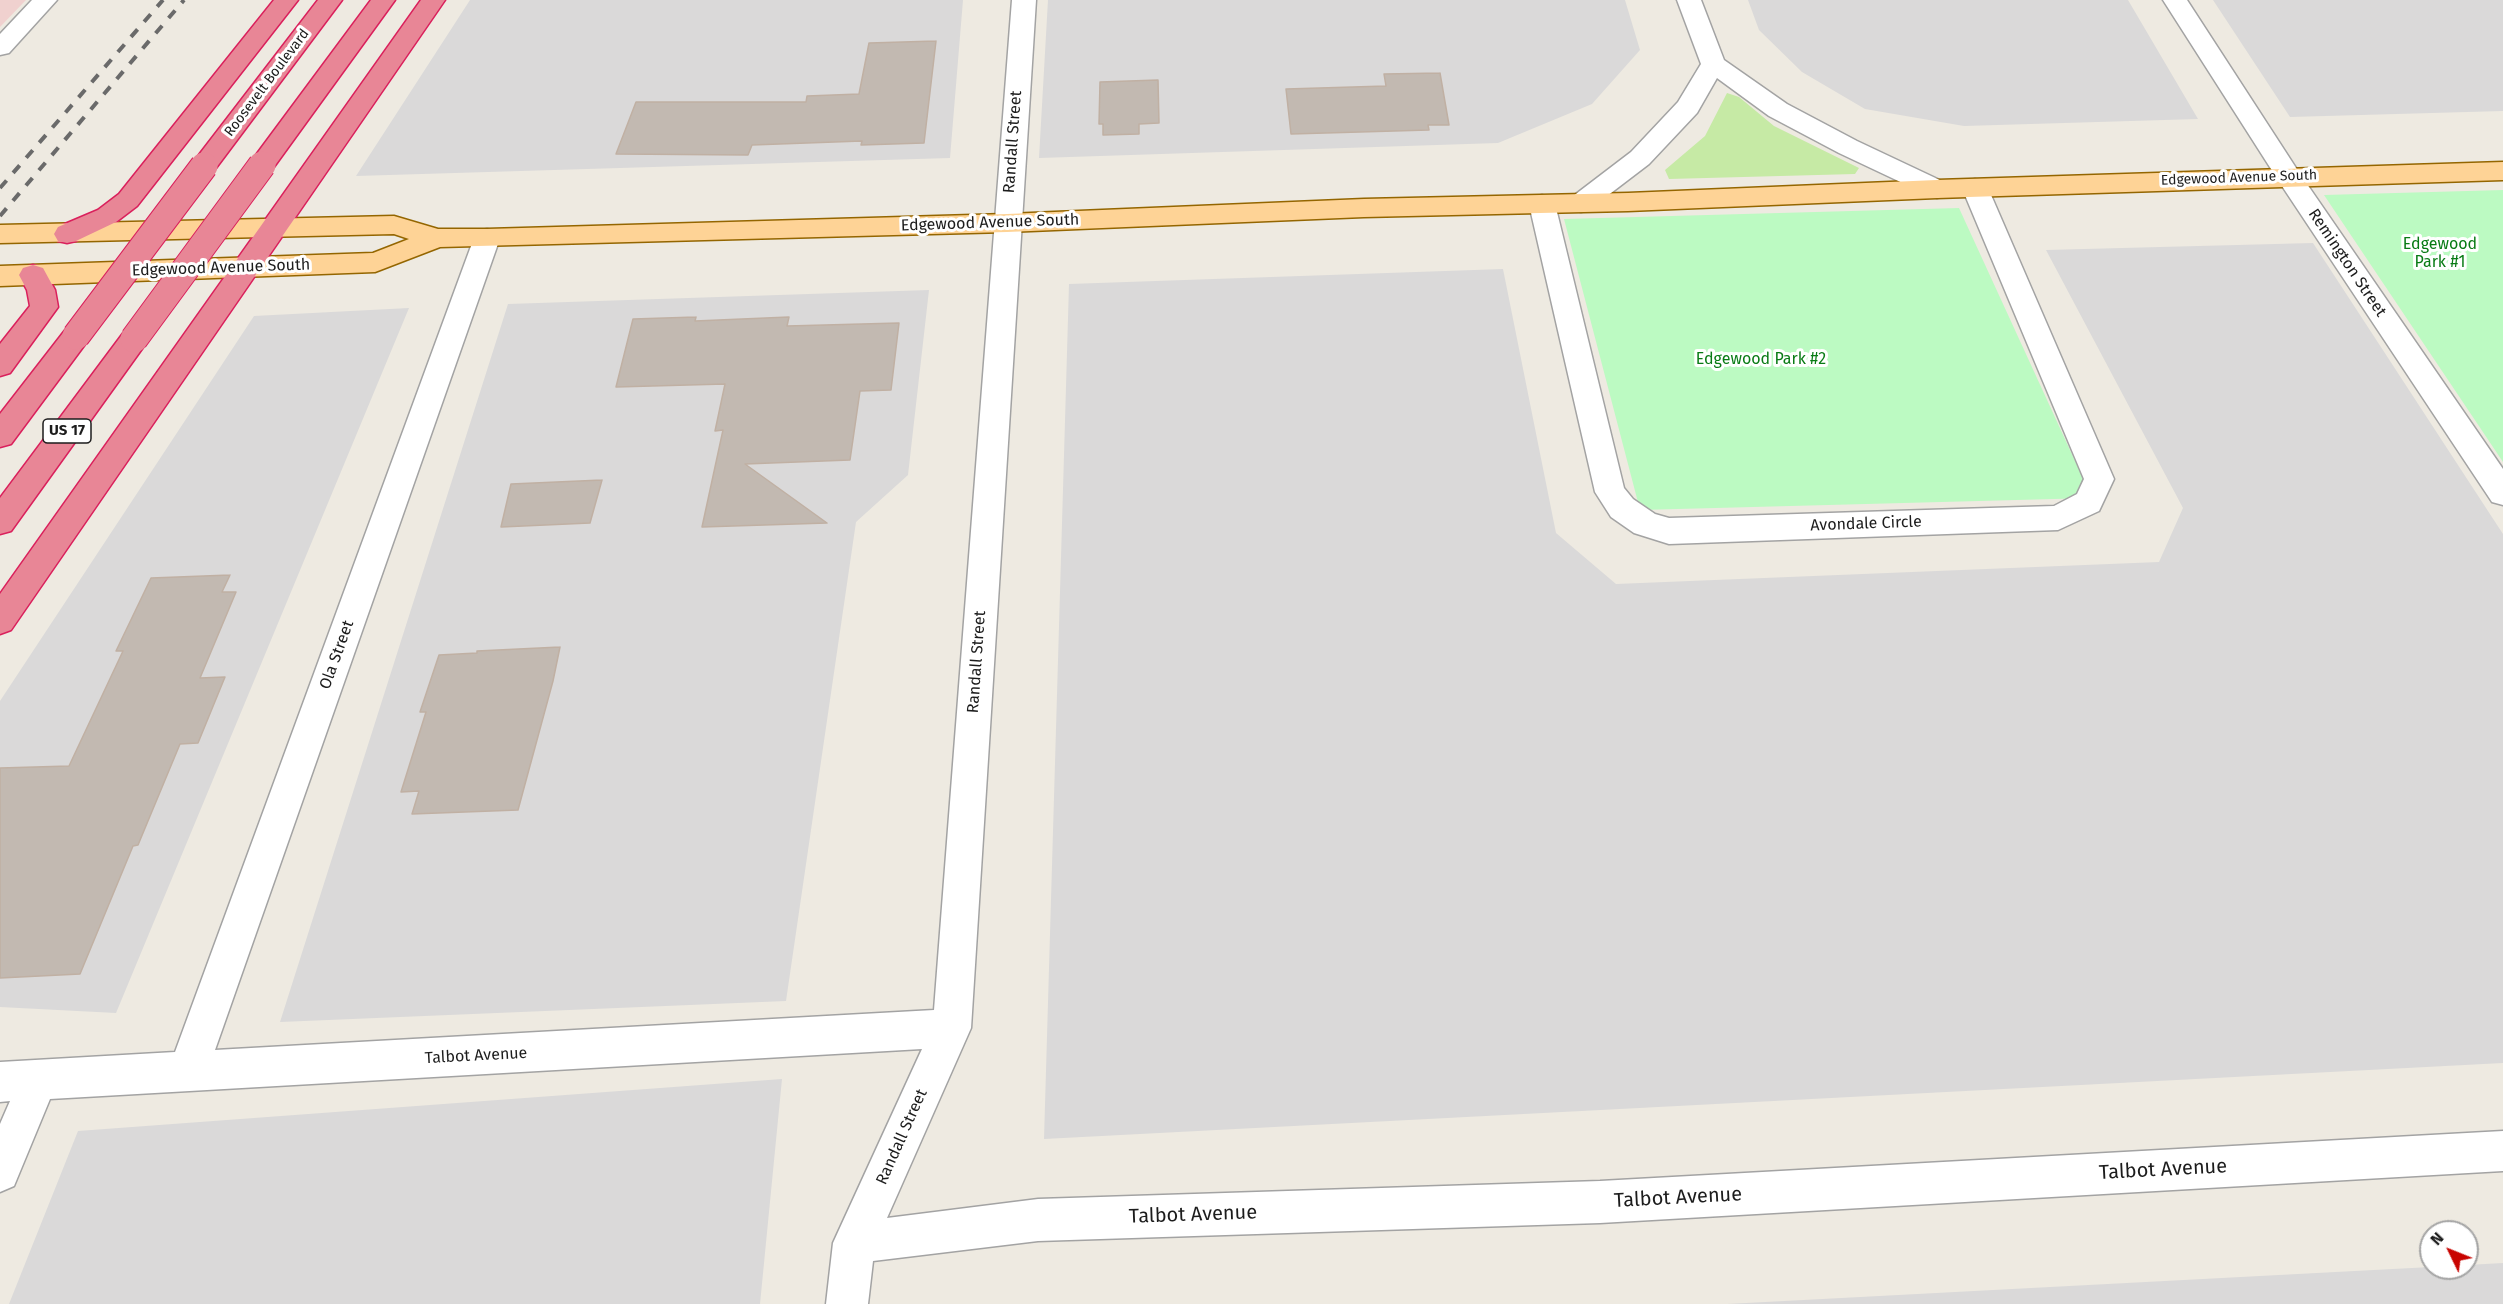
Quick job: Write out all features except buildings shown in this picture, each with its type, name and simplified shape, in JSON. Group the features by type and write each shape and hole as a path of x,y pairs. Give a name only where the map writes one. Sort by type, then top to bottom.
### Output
{"highway":[{"path":"67,234 106,216 128,200 286,0"},
{"name":"Roosevelt Boulevard","path":"0,436 330,0"},
{"name":"US 17","path":"0,522 383,0"},
{"path":"0,620 433,0"},
{"path":"0,365 45,307 41,290 33,276"}],"main road":[{"name":"Edgewood Avenue South","path":"1974,188 2503,171"},
{"path":"1542,204 1974,188"},
{"name":"Edgewood Avenue South","path":"0,234 394,225 438,238 487,238 1542,204"},
{"name":"Edgewood Avenue South","path":"0,276 375,262 438,238"}],"street":[{"path":"0,48 45,0"},
{"name":"Randall Street","path":"847,1304 854,1243 952,1028 1024,0"},
{"path":"1689,0 1713,64 1778,110 1848,147 1937,189"},
{"name":"Remington Street","path":"2175,0 2289,177 2503,492"},
{"path":"1581,203 1640,158 1688,107 1713,64"},
{"name":"Avondale Circle","path":"1542,204 1610,492 1622,508 1645,524 1669,531 2058,518 2088,502 2099,479 1974,188"},
{"name":"Ola Street","path":"187,1072 487,238"},
{"name":"Talbot Avenue","path":"19,1081 952,1028"},
{"path":"0,1172 19,1081"},
{"name":"Talbot Avenue","path":"854,1243 1038,1220 1600,1202 2503,1151"}],"shaded area":[{"path":"0,0 26,0 0,27"},
{"path":"470,0 963,0 950,158 356,176"},
{"path":"1048,0 1625,0 1640,50 1592,104 1498,143 1039,158"},
{"path":"1748,0 2128,0 2198,119 1964,126 1865,109 1802,72 1759,30"},
{"path":"2213,0 2503,0 2503,111 2290,117"},
{"path":"2313,243 2503,534 2503,1063 1044,1139 1069,284 1503,269 1556,533 1616,584 2159,562 2183,508 2046,250"},
{"path":"929,290 908,475 856,522 786,1001 280,1022 508,304"},
{"path":"409,308 116,1013 0,1007 0,701 254,316"},
{"path":"782,1079 760,1304 9,1304 78,1131"},
{"path":"2503,1263 2503,1304 1727,1304 2419,1268 2419,1280 2479,1280 2479,1264"}],"green space":[{"path":"1727,93 1739,97 1774,126 1859,168 1855,174 1669,179 1665,170 1705,136"},
{"name":"Edgewood Park #1","path":"2503,190 2503,462 2324,195"},
{"name":"Edgewood Park #2","path":"1959,208 2092,498 1640,510 1564,219"}],"railway":[{"path":"0,188 163,0"},
{"path":"0,216 184,0"}]}
